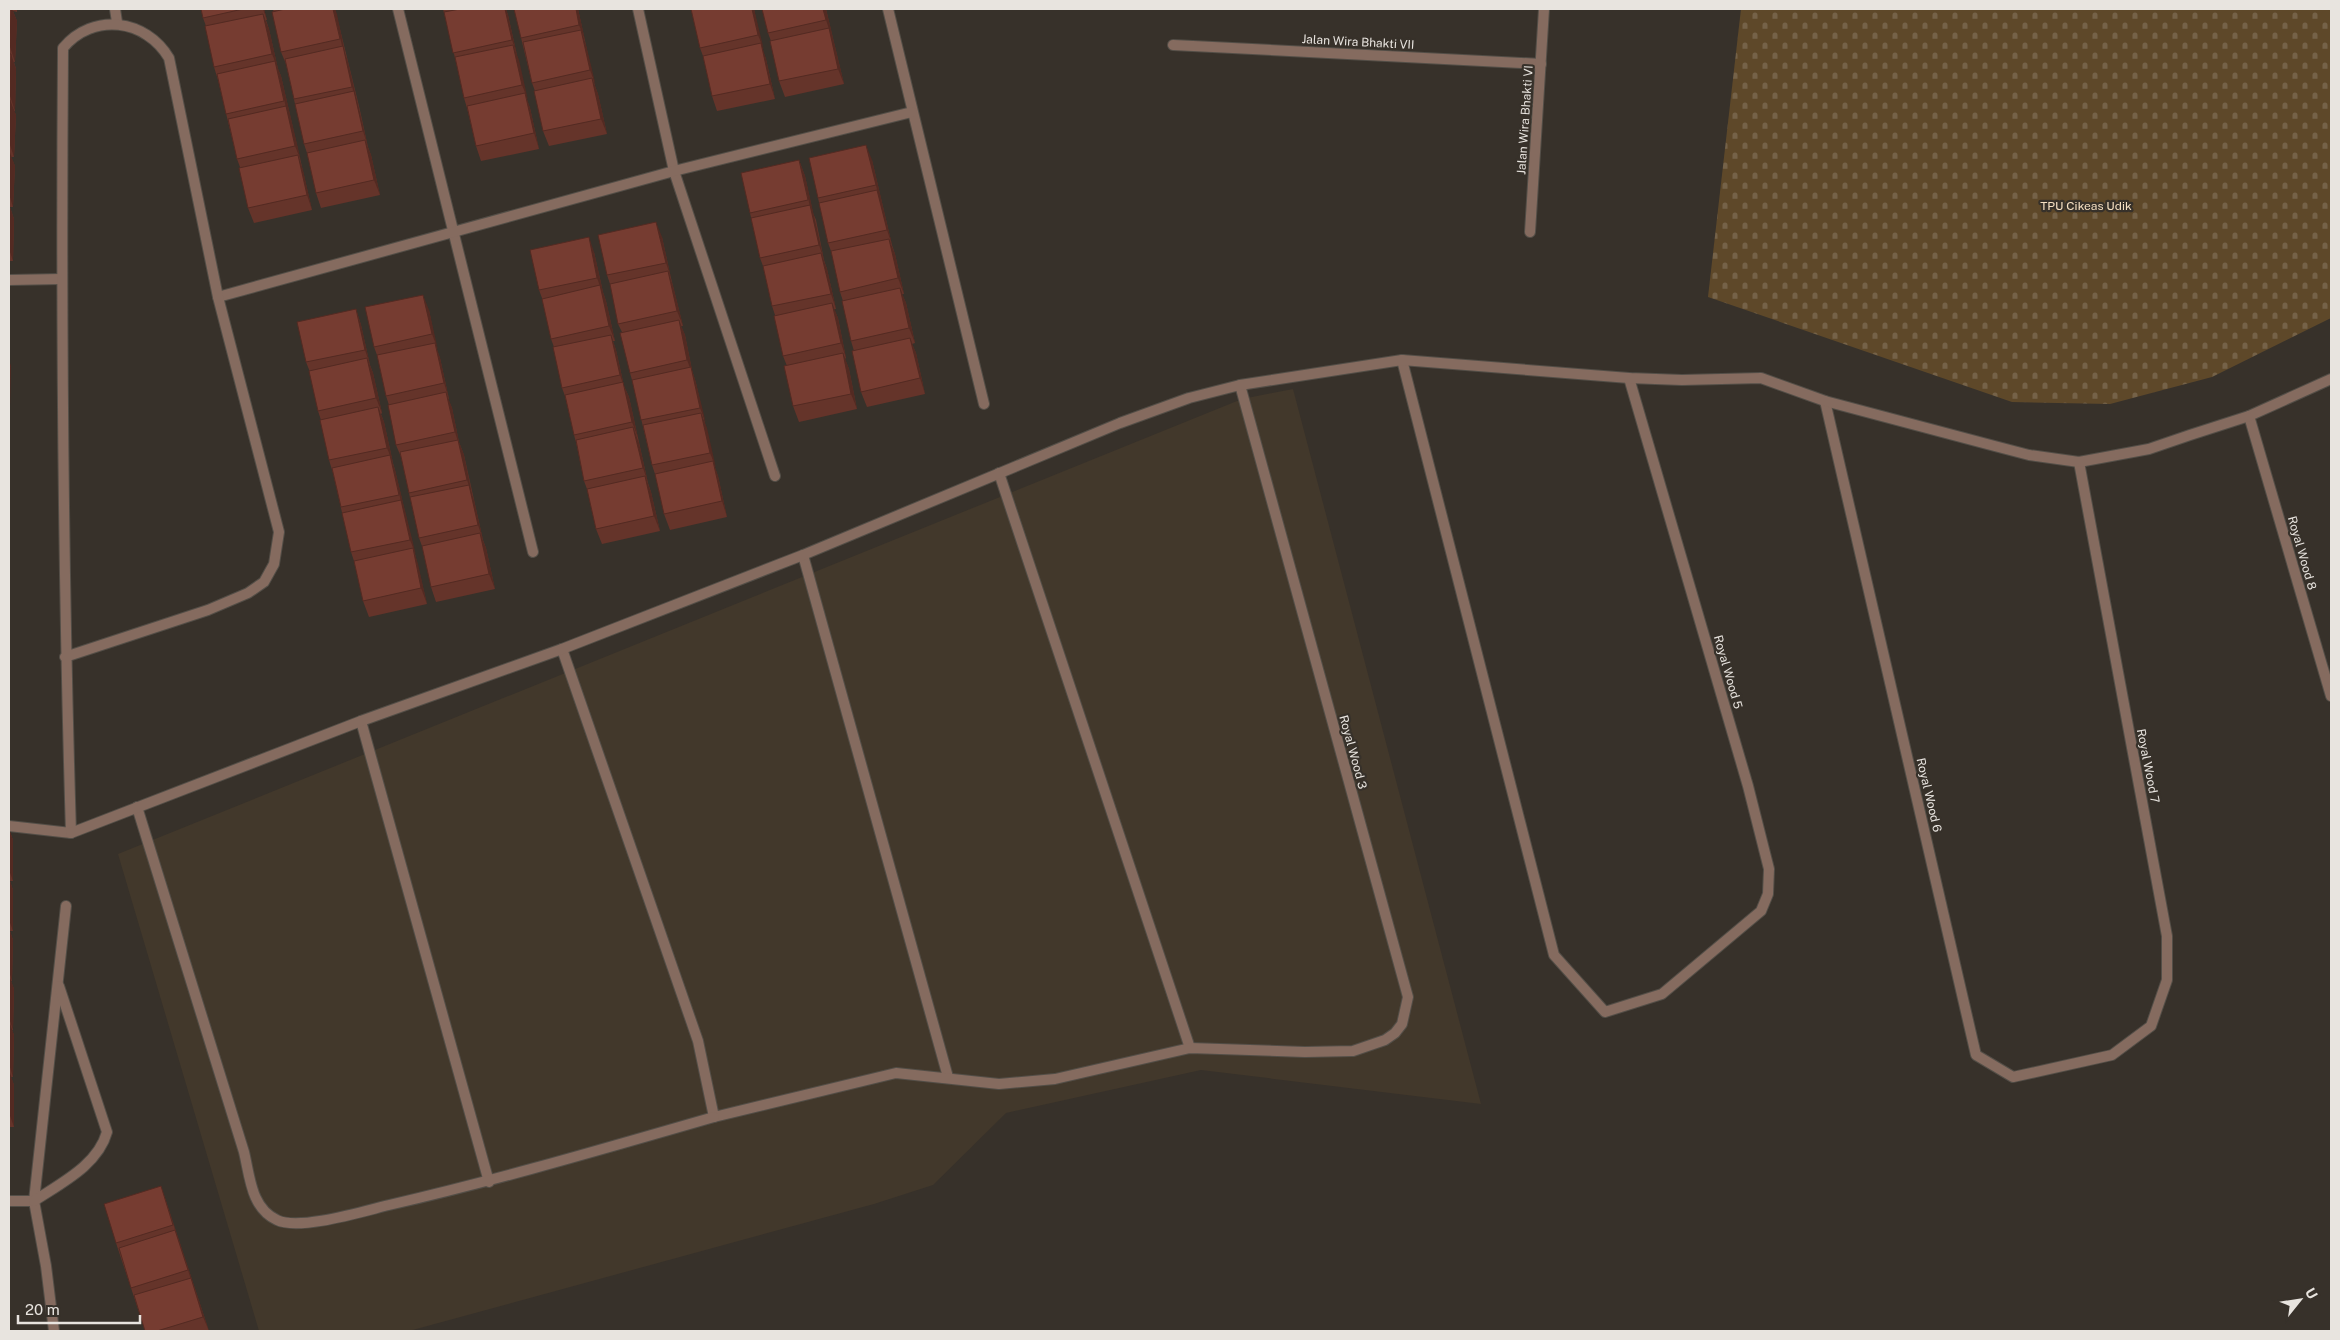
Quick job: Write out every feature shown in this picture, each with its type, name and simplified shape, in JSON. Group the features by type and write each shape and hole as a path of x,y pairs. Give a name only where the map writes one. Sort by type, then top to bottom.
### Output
{"street":[{"path":"115,9 117,22"},
{"path":"398,9 455,232 533,552"},
{"path":"638,9 674,171 775,476"},
{"path":"888,9 984,404"},
{"name":"Jalan Wira Bhakti VI","path":"1530,232 1544,9"},
{"path":"65,657 208,610 248,594 264,582 274,564 279,532 218,297 169,58 162,46 149,35 117,22 86,29 73,36 63,48 61,279 65,657 71,833"},
{"name":"Jalan Wira Bhakti VII","path":"1173,45 1541,64"},
{"path":"218,297 674,171 912,112"},
{"path":"9,280 61,279"},
{"path":"9,826 71,833 361,721 562,649 803,555 1120,423 1189,398 1240,385 1402,360 1629,378 1682,380 1761,378 1825,401 2029,454 2079,462 2149,449 2249,416 2331,379"},
{"name":"Royal Wood 5","path":"1402,360 1554,956 1605,1012 1662,994 1761,911 1768,894 1770,869 1748,786 1629,378"},
{"name":"Royal Wood 3","path":"137,807 244,1152 253,1191 260,1206 278,1220 290,1224 325,1220 489,1182 714,1117 896,1073 948,1077 999,1084 1055,1079 1190,1048 1305,1052 1353,1051 1384,1040 1395,1033 1402,1024 1408,996 1240,385"},
{"name":"Royal Wood 6","path":"1825,401 1976,1055 2013,1077 2112,1055"},
{"name":"Royal Wood 8","path":"2249,416 2331,696"},
{"name":"Royal Wood 7","path":"2079,462 2167,936 2167,980 2151,1026 2112,1055"},
{"path":"998,473 1190,1048"},
{"path":"803,555 948,1077"},
{"path":"562,649 698,1041 714,1117"},
{"path":"361,721 489,1182"},
{"path":"54,1331 46,1266 34,1201 66,906"},
{"path":"9,1201 34,1201 87,1164 103,1146 107,1132 58,982"}],"shaded area":[{"path":"1293,389 1481,1104 1201,1070 1006,1113 933,1185 874,1204 409,1331 259,1331 118,854 1242,399"}],"green space":[{"name":"TPU Cikeas Udik","path":"1741,9 2331,9 2331,318 2212,377 2110,404 2012,402 1708,297"}],"building":[{"path":"9,9 11,9 10,47 9,47"},
{"path":"201,9 243,9 203,18"},
{"path":"285,9 333,9 340,39 281,52 272,12"},
{"path":"460,9 505,9 512,40 453,53 444,12"},
{"path":"514,9 576,9 579,25 521,38"},
{"path":"691,9 752,9 758,35 700,48"},
{"path":"762,9 823,9 826,20 768,33"},
{"path":"263,14 272,54 214,67 205,26"},
{"path":"829,28 838,69 779,81 770,41"},
{"path":"581,30 590,70 532,83 523,42"},
{"path":"761,43 770,84 712,96 703,56"},
{"path":"513,45 522,85 464,98 455,57"},
{"path":"343,46 352,87 294,99 285,59"},
{"path":"9,54 11,54 10,96 9,96"},
{"path":"275,61 284,101 226,114 217,74"},
{"path":"592,78 601,119 543,131 534,91"},
{"path":"354,91 363,131 304,144 295,104"},
{"path":"525,93 534,133 476,146 467,106"},
{"path":"9,100 10,100 9,142"},
{"path":"286,106 295,146 237,159 228,119"},
{"path":"365,140 374,180 316,193 307,153"},
{"path":"866,145 876,185 818,198 809,158"},
{"path":"298,155 307,195 248,208 239,168"},
{"path":"799,160 808,200 750,213 741,173"},
{"path":"877,190 887,230 828,243 819,203"},
{"path":"810,205 819,245 760,258 751,218"},
{"path":"656,222 666,263 607,275 598,235"},
{"path":"589,237 597,278 539,290 530,250"},
{"path":"889,239 898,278 840,292 831,251"},
{"path":"821,253 831,294 772,306 763,266"},
{"path":"668,271 677,311 618,324 610,284"},
{"path":"600,285 609,326 551,339 542,299"},
{"path":"900,288 909,328 851,341 842,301"},
{"path":"423,295 432,334 374,347 365,307"},
{"path":"832,303 841,343 783,356 774,316"},
{"path":"356,309 365,350 306,362 297,322"},
{"path":"679,320 687,360 630,373 620,333"},
{"path":"611,335 620,375 562,388 553,347"},
{"path":"910,338 920,378 861,392 852,351"},
{"path":"435,343 444,383 386,396 377,355"},
{"path":"843,353 851,394 793,406 784,366"},
{"path":"367,358 376,398 318,411 309,371"},
{"path":"691,367 700,408 641,420 632,380"},
{"path":"623,382 632,422 574,435 565,395"},
{"path":"446,392 455,432 396,445 388,405"},
{"path":"378,407 387,448 329,460 320,420"},
{"path":"701,413 710,453 652,465 643,425"},
{"path":"633,427 643,468 584,481 576,440"},
{"path":"458,440 467,480 409,493 400,452"},
{"path":"390,455 399,495 341,507 332,468"},
{"path":"713,461 722,501 664,514 655,474"},
{"path":"645,476 654,516 596,529 587,489"},
{"path":"469,485 478,525 419,538 410,497"},
{"path":"401,500 410,540 351,552 342,513"},
{"path":"480,533 489,574 431,587 422,546"},
{"path":"413,548 421,588 363,601 354,561"},
{"path":"161,1186 173,1225 116,1243 104,1204"},
{"path":"175,1230 188,1270 131,1288 119,1248"},
{"path":"191,1278 203,1317 157,1331 145,1331 134,1295"}]}
